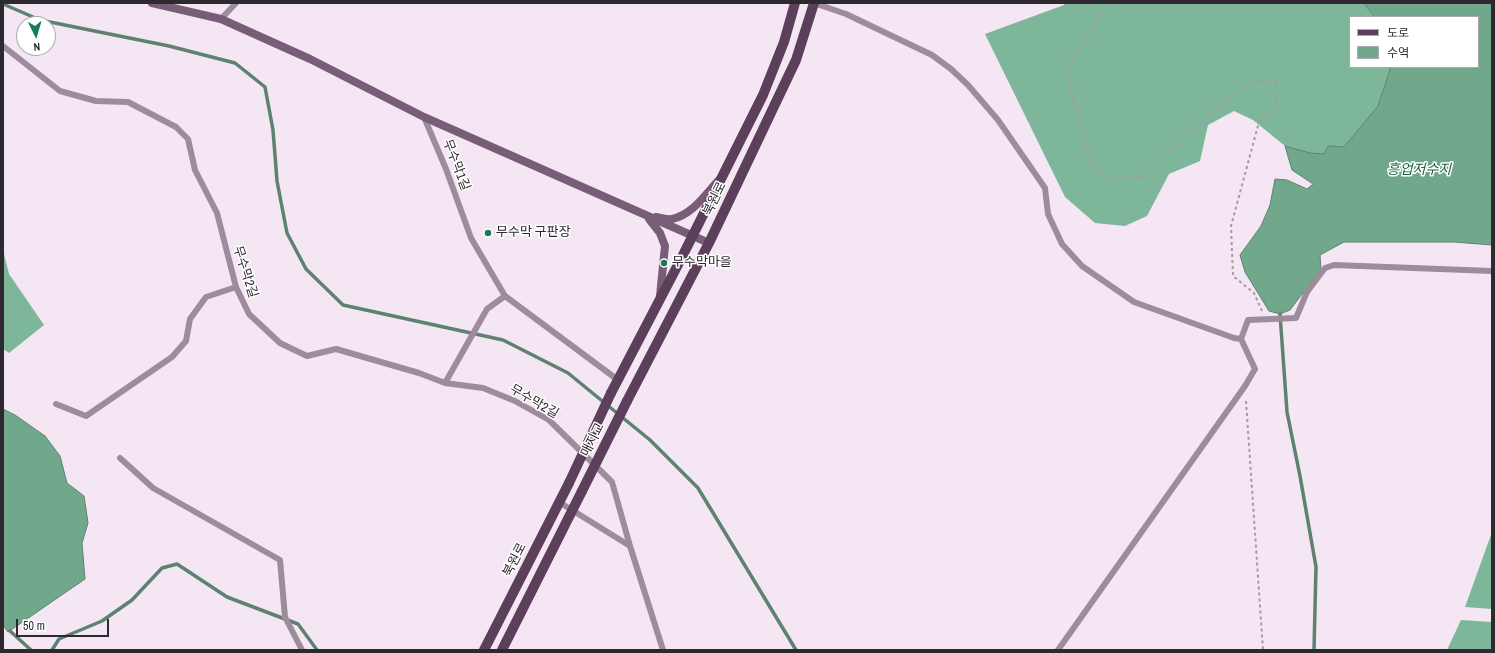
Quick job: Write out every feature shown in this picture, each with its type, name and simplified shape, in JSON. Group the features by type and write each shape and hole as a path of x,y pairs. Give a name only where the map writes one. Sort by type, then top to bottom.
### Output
{"main road":[{"name":"북원로","path":"611,393 659,302 763,95 784,42 795,3"},
{"name":"북원로","path":"627,401 709,243 796,60 814,3"},
{"name":"매지교","path":"568,482 611,393"},
{"name":"매지교","path":"572,510 627,401"},
{"name":"북원로","path":"484,650 568,482"},
{"path":"502,650 572,510"}],"street":[{"path":"152,3 221,19 310,59 424,117 709,243"},
{"path":"646,216 670,219 682,216 693,208 720,178"},
{"path":"646,216 660,233 665,246 659,302"}],"lane":[{"path":"221,19 236,3"},
{"path":"814,3 846,14 932,55 951,69 968,85 998,120 1045,188 1048,214 1062,244 1082,266 1134,302 1234,338 1241,339"},
{"name":"무수막2길","path":"3,46 60,91 96,101 128,102 176,127 188,139 195,170 217,212 236,287 249,314 280,343 307,356 336,349 419,373 445,383 483,388 514,401 549,420 612,482 630,546"},
{"name":"무수막1길","path":"424,117 446,169 471,238 505,296 618,380"},
{"path":"1058,650 1245,386 1255,369 1241,339 1248,320 1296,318 1307,292 1325,268 1334,265 1492,271"},
{"path":"56,404 86,416 172,357 186,342 190,319 206,297 236,287"},
{"path":"445,383 487,309 505,296"},
{"path":"120,458 153,488 280,560 285,617 302,650"},
{"path":"559,502 630,546 663,650"}],"path":[{"path":"1110,3 1065,69 1089,157 1105,178 1143,177 1230,97 1254,82 1276,81 1277,103 1259,122 1231,226 1233,276 1254,293 1266,320"},
{"path":"1245,386 1263,650"}],"shaded area":[{"path":"1064,3 1364,3 1374,16 1349,16 1349,68 1391,68 1378,106 1344,147 1328,146 1324,154 1310,153 1285,146 1253,120 1234,111 1208,125 1200,161 1169,174 1147,216 1125,226 1095,223 1065,197 985,34 1064,5"},
{"path":"3,250 9,274 44,325 9,353 3,349"},
{"path":"1492,532 1492,609 1465,607"},
{"path":"1461,620 1492,622 1492,650 1447,650"}],"water":[{"name":"흥업저수지","path":"1364,3 1492,3 1492,245 1454,242 1344,242 1320,255 1321,269 1290,310 1280,314 1269,311 1245,272 1240,255 1261,226 1270,205 1275,179 1287,180 1307,189 1313,184 1292,170 1285,146 1310,153 1324,154 1328,146 1344,147 1378,106 1391,68 1479,68 1479,16 1374,16"},
{"path":"3,409 15,415 45,436 60,456 67,483 84,496 88,523 82,543 85,579 8,632 3,625"}],"waterway":[{"path":"3,4 40,20 169,46 235,63 265,87 273,130 277,181 287,233 306,269 343,305 503,340 568,373 650,440 698,488 796,650"},
{"path":"1280,314 1287,412 1316,567 1314,650"},
{"path":"52,650 59,639 102,621 132,600 162,568 177,564 227,597 298,624 317,650"},
{"path":"10,631 31,650"}],"place":[{"name":"무수막 구판장","path":"488,233"},
{"name":"무수막마을","path":"664,263"}]}
